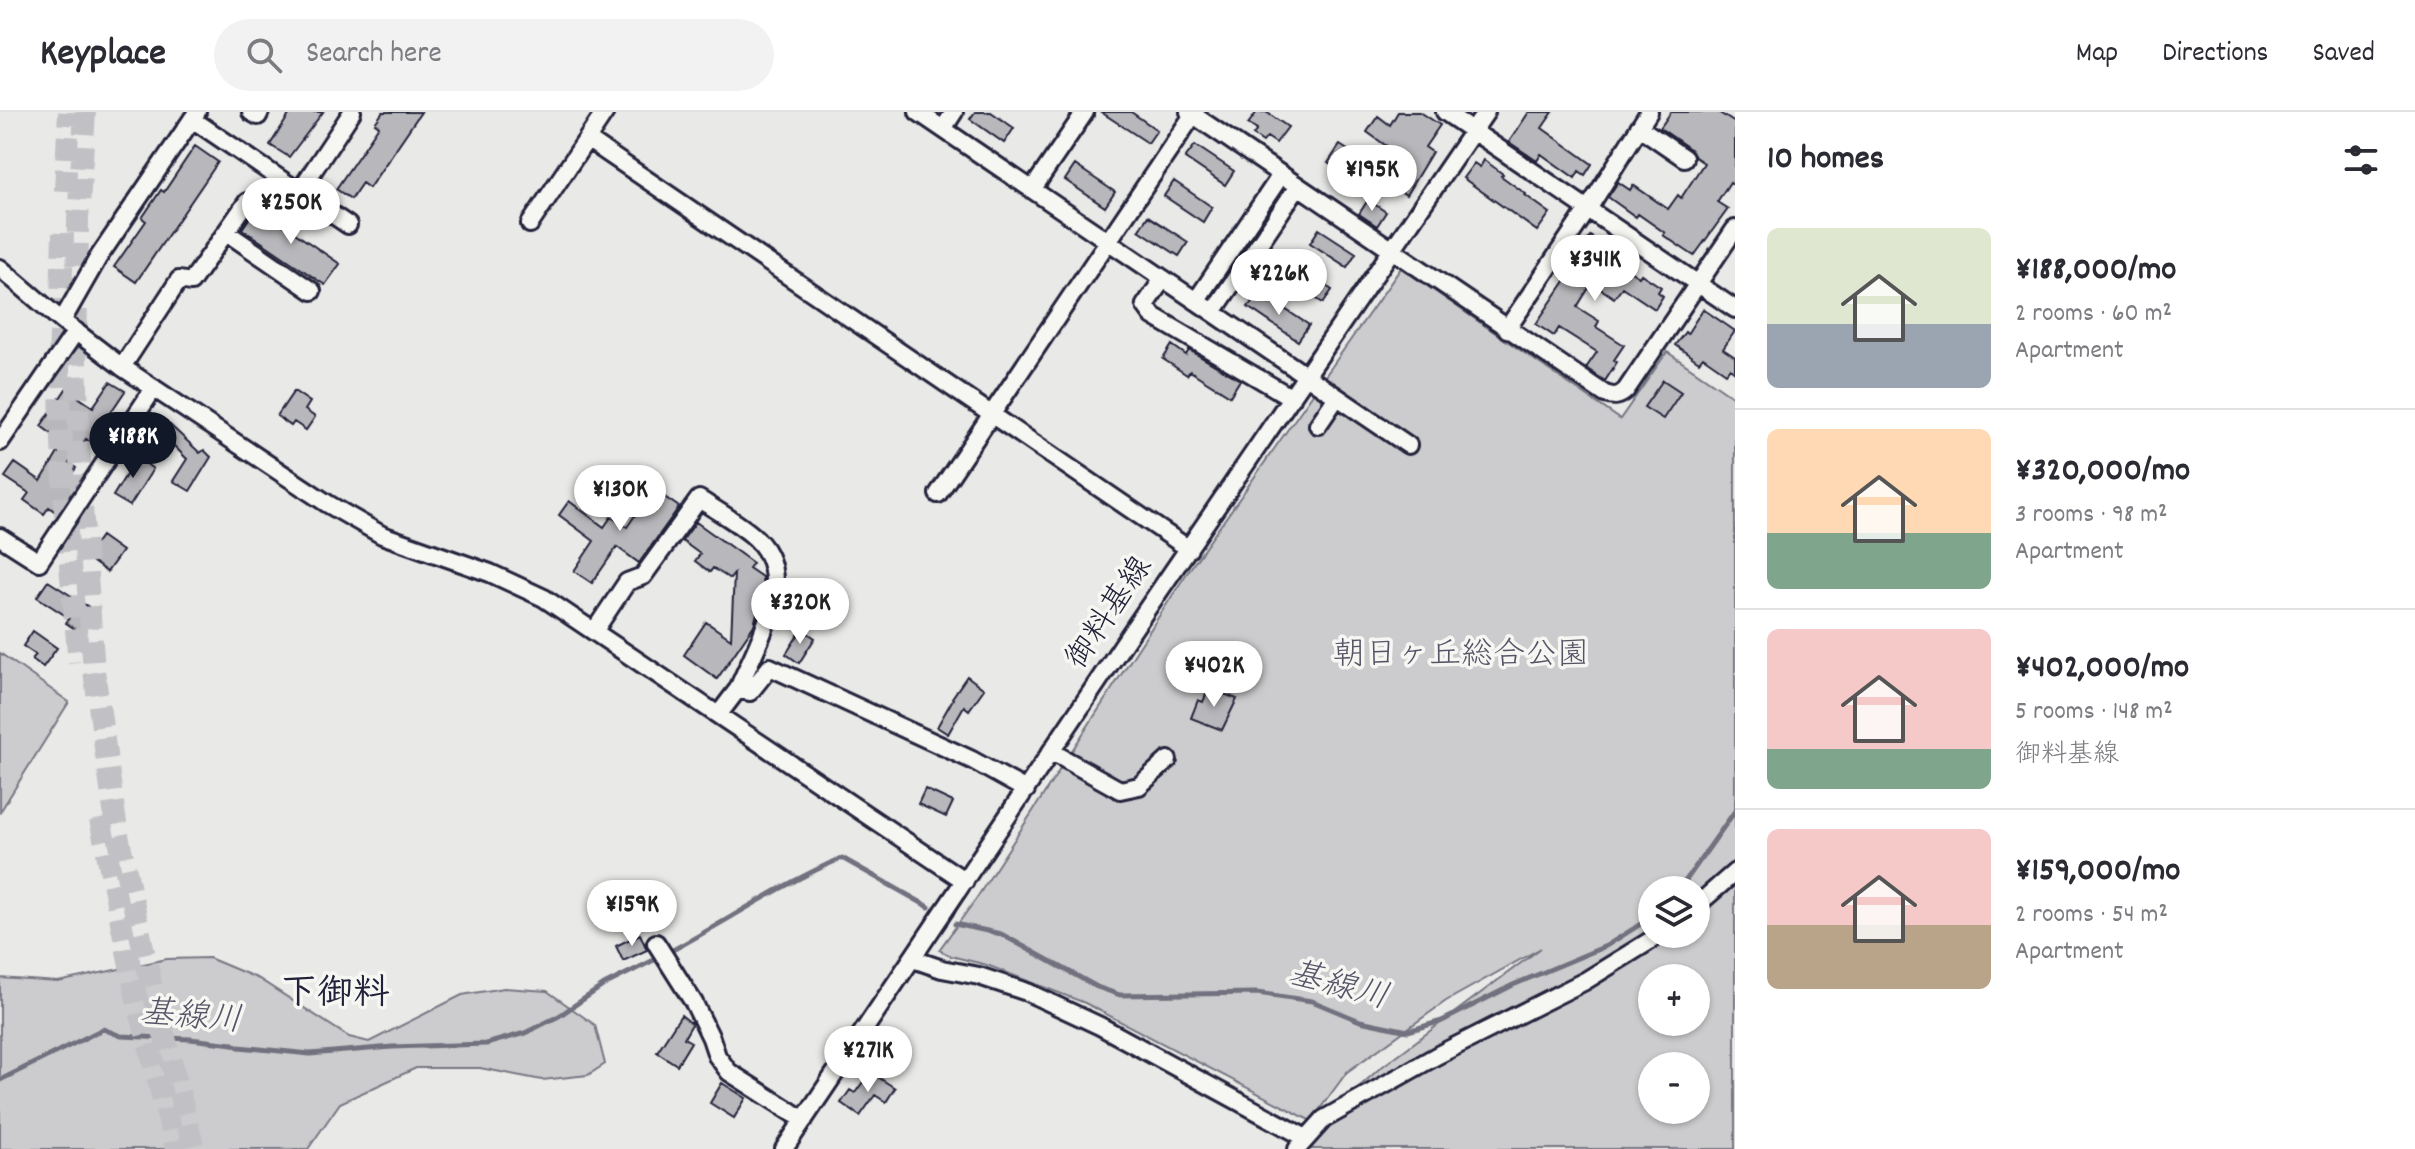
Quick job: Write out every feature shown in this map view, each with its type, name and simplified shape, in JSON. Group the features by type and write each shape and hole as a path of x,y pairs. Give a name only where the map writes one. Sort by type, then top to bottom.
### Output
{"street":[{"path":"251,112 258,116 260,112"},
{"path":"299,192 352,112"},
{"path":"530,224 605,112"},
{"path":"918,112 1408,445"},
{"path":"943,129 954,112"},
{"path":"1032,190 1085,112"},
{"path":"1445,112 1735,309"},
{"name":"御料基線","path":"784,1149 1486,112"},
{"path":"1507,329 1649,112"},
{"path":"938,494 1192,113 1507,329 1613,397 1626,390 1735,229"},
{"path":"0,442 69,326 98,258 195,116 348,225"},
{"path":"1639,127 1684,158"},
{"path":"587,139 1189,549"},
{"path":"1196,301 1281,175"},
{"path":"1213,312 1298,186"},
{"path":"122,367 179,280 191,282 247,202"},
{"path":"226,232 312,291"},
{"path":"0,268 122,367 328,504 382,535 516,584 544,598 965,881"},
{"path":"1163,279 1145,305 1153,316 1292,398"},
{"path":"0,537 39,562 154,388"},
{"path":"1318,425 1337,397"},
{"path":"595,630 627,582 643,576 699,499 753,535 773,561 775,590 763,631 738,689 719,714"},
{"path":"738,689 750,692 770,667 972,760 1026,790"},
{"path":"1052,752 1120,790 1139,786 1168,760"},
{"path":"1710,894 1735,872"},
{"path":"656,943 694,1003 717,1056 729,1072 804,1120"},
{"path":"913,959 1027,992 1100,1026 1302,1144 1324,1119 1438,1055 1585,981 1638,948"}],"green space":[{"name":"朝日ヶ丘総合公園","path":"1401,268 1620,419 1667,352 1735,398 1735,1149 1309,1149 1359,1087 1379,1069 1541,948 1446,1001 1347,1072 1311,1121 1085,1003 939,950 976,899 1185,576"},
{"path":"0,653 69,702 0,812"},
{"path":"209,958 259,979 349,1037 369,1042 462,995 504,988 547,991 595,1025 605,1064 588,1075 542,1080 480,1068 416,1068 340,1103 308,1149 0,1149 0,978 58,982 167,959"}],"building":[{"path":"291,112 323,112 289,157 270,145"},
{"path":"383,112 421,112 369,188 362,183 351,199 336,189 379,126 375,123"},
{"path":"975,112 991,112 1014,128 1004,143 970,119"},
{"path":"1101,112 1131,112 1157,130 1148,143"},
{"path":"1257,112 1266,112 1288,127 1276,143 1267,137 1263,142 1253,135 1257,130 1248,124"},
{"path":"1398,112 1420,112 1440,125 1425,147 1432,152 1406,195 1376,175 1392,150 1367,132 1378,116 1390,125"},
{"path":"1529,112 1553,112 1542,128 1592,164 1585,175 1579,171 1575,178 1541,154 1537,161 1509,142"},
{"path":"1671,112 1718,112 1735,123 1735,186 1730,182 1717,202 1728,209 1694,256 1638,214 1636,217 1608,197 1618,182 1630,190 1633,185 1668,209 1678,195 1681,198 1704,163 1660,128"},
{"path":"1195,145 1234,171 1225,185 1185,158"},
{"path":"1340,145 1363,160 1351,178 1328,163"},
{"path":"195,146 218,162 136,282 114,267 146,221 142,218"},
{"path":"1484,160 1550,213 1537,231 1463,178 1474,163 1480,167"},
{"path":"1075,165 1115,192 1105,207 1065,180"},
{"path":"1174,181 1212,207 1203,222 1164,196"},
{"path":"1368,200 1386,212 1377,226 1359,214"},
{"path":"257,207 340,264 325,285 242,229"},
{"path":"1148,216 1188,242 1179,256 1139,230"},
{"path":"1319,229 1356,253 1347,267 1310,243"},
{"path":"1590,236 1614,252 1610,258 1661,287 1658,292 1663,296 1655,309 1622,287 1614,298 1592,283 1577,307 1599,321 1596,327 1624,345 1605,381 1586,368 1597,352 1559,328 1554,336 1536,324 1584,253 1580,250"},
{"path":"1295,265 1332,290 1323,303 1286,279"},
{"path":"1257,295 1269,303 1271,300 1309,325 1298,341 1248,307"},
{"path":"1703,309 1735,331 1723,349 1735,357 1735,372 1730,368 1726,373 1703,357 1699,362 1675,345 1685,332 1687,334"},
{"path":"1172,345 1186,355 1189,350 1240,380 1230,396 1190,371 1187,375 1163,359"},
{"path":"1663,380 1681,392 1663,419 1644,407"},
{"path":"110,382 125,391 107,418 110,420 106,426 110,430 102,442 97,438 93,444 86,439 69,463 76,468 69,478 77,484 58,514 49,507 44,514 24,500 29,493 5,477 15,463 41,481 64,443 41,426 66,389 93,407"},
{"path":"294,391 310,402 305,410 315,417 306,430 294,422 291,426 277,416"},
{"path":"170,425 200,453 204,450 211,457 190,491 173,481 187,459 162,434"},
{"path":"131,452 153,469 130,506 113,496 131,467 124,463"},
{"path":"653,489 679,507 639,563 617,547 592,583 574,571 594,541 559,515 569,501 604,527 611,517 627,527"},
{"path":"696,522 753,563 749,568 762,577 763,590 754,625 717,679 684,655 706,622 731,639 734,574 730,579 713,568 710,572 695,561 700,554 682,541"},
{"path":"101,536 122,551 107,572 86,557"},
{"path":"48,581 95,611 81,633 66,623 69,618 37,597"},
{"path":"802,629 815,638 799,663 786,654"},
{"path":"33,631 57,648 43,667 32,659 36,655 23,646"},
{"path":"967,676 984,689 969,710 964,706 948,734 937,727"},
{"path":"1209,688 1237,699 1222,730 1191,718 1198,700 1203,702"},
{"path":"925,789 953,802 946,817 918,804"},
{"path":"640,934 647,950 623,961 616,946"},
{"path":"681,1015 692,1024 684,1038 691,1042 677,1065 657,1052"},
{"path":"870,1072 895,1088 886,1102 875,1095 860,1116 841,1103 850,1090 855,1093"},
{"path":"722,1083 746,1098 734,1118 710,1103"}],"waterway":[{"name":"基線川","path":"1689,876 1735,811"},
{"name":"基線川","path":"667,953 797,879 842,858 929,907"},
{"name":"基線川","path":"955,924 1001,934 1097,987 1120,995 1257,993 1312,1001 1360,1021 1408,1031 1442,1021 1513,985 1606,946 1638,926"},
{"name":"基線川","path":"0,1080 103,1029 121,1036 190,1039 310,1054 486,1044 525,1033 559,1016 604,985 658,958"}],"tunnel":[{"path":"65,191 69,112"},
{"path":"85,112 78,220 76,362 82,507 94,671 117,831 153,992 194,1149"},
{"path":"63,233 59,369 65,512 79,662"},
{"path":"100,819 136,995 176,1149"}],"district":[{"name":"下御料","path":"335,996"}]}
